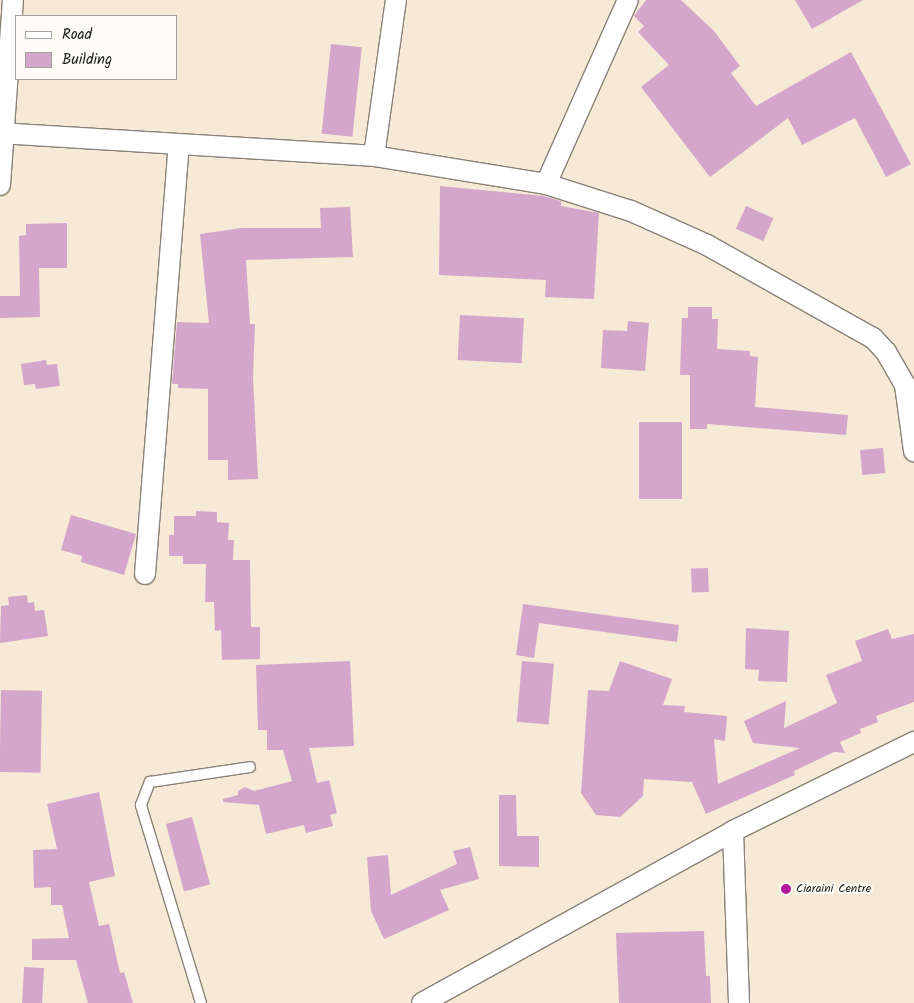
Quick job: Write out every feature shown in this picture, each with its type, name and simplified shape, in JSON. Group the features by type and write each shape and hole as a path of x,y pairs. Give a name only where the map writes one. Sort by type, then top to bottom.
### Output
{"street":[{"path":"0,185 1,133 13,0"},
{"path":"374,156 396,0"},
{"path":"546,184 628,0"},
{"path":"1,133 374,156 546,184 631,211 707,245 873,338 886,352 905,385 914,451"},
{"path":"145,574 179,144"},
{"path":"422,1003 733,831 914,742"},
{"path":"733,831 739,1003"}],"lane":[{"path":"200,1003 141,805 150,782 250,767"}],"building":[{"path":"646,0 681,0 714,31 740,66 731,73 756,106 851,52 911,164 886,177 855,118 802,145 788,118 710,177 641,87 669,65 638,32 644,26 634,16"},
{"path":"795,0 863,0 812,29"},
{"path":"331,44 362,47 352,137 322,134"},
{"path":"440,186 543,196 561,201 561,206 599,213 594,299 545,297 546,280 439,275"},
{"path":"746,206 773,218 763,241 736,229"},
{"path":"350,207 353,257 246,260 250,324 255,324 253,377 258,479 228,480 228,460 208,460 208,389 178,388 178,384 172,384 177,322 209,323 200,234 241,228 321,228 320,208"},
{"path":"67,223 67,268 39,268 40,317 0,318 0,296 20,296 19,236 26,235 26,224"},
{"path":"688,307 712,307 712,319 718,319 717,349 750,351 750,356 758,357 755,407 848,415 846,435 707,424 707,429 690,429 690,375 680,375 682,318 688,318"},
{"path":"460,315 524,318 522,363 458,360"},
{"path":"628,321 649,323 645,371 601,368 603,330 627,331"},
{"path":"46,360 47,365 57,364 60,386 36,389 35,384 24,385 21,364"},
{"path":"639,422 682,422 682,499 639,499"},
{"path":"883,448 885,473 862,475 860,450"},
{"path":"196,511 217,512 217,522 229,523 228,540 234,540 233,560 250,560 251,627 260,627 260,659 222,660 221,630 215,631 214,602 205,602 206,564 183,564 183,556 169,556 169,535 174,535 174,516 196,516"},
{"path":"71,515 136,534 124,575 81,562 82,556 61,550"},
{"path":"708,568 709,592 692,593 691,569"},
{"path":"27,595 28,603 34,602 35,611 44,610 48,636 0,643 1,606 9,605 8,597"},
{"path":"523,604 679,625 677,642 539,623 534,658 516,655"},
{"path":"746,628 789,631 787,682 758,681 759,670 745,669"},
{"path":"888,629 892,639 914,634 914,702 876,716 878,722 860,729 861,733 840,742 845,753 834,752 794,771 795,775 706,814 692,782 644,779 643,796 620,817 596,815 581,793 588,690 609,691 620,661 672,679 663,705 685,706 684,712 727,716 725,741 714,739 718,784 800,748 753,743 744,721 786,701 784,728 837,703 826,675 862,661 855,641"},
{"path":"350,661 354,746 309,748 317,783 329,780 337,813 330,815 333,826 306,833 304,825 266,834 259,805 223,802 223,799 238,795 238,791 245,787 254,791 292,781 283,750 267,750 267,730 258,730 256,665"},
{"path":"522,661 554,664 549,725 517,722"},
{"path":"1,690 42,691 41,773 0,772"},
{"path":"99,792 115,876 89,882 99,926 109,924 120,973 124,972 133,1003 88,1003 76,960 32,960 32,939 69,938 62,905 51,905 51,887 34,888 33,850 57,849 47,804"},
{"path":"499,795 516,795 517,836 539,836 539,867 499,866"},
{"path":"192,817 210,885 184,892 166,824"},
{"path":"470,847 479,879 440,890 449,910 384,939 371,911 367,857 388,855 391,895 457,864 453,851"},
{"path":"704,931 706,976 710,976 711,1003 619,1003 616,933"},
{"path":"24,967 44,968 42,1003 22,1003"}],"place":[{"name":"Ciaraini Centre","path":"786,889"}]}
